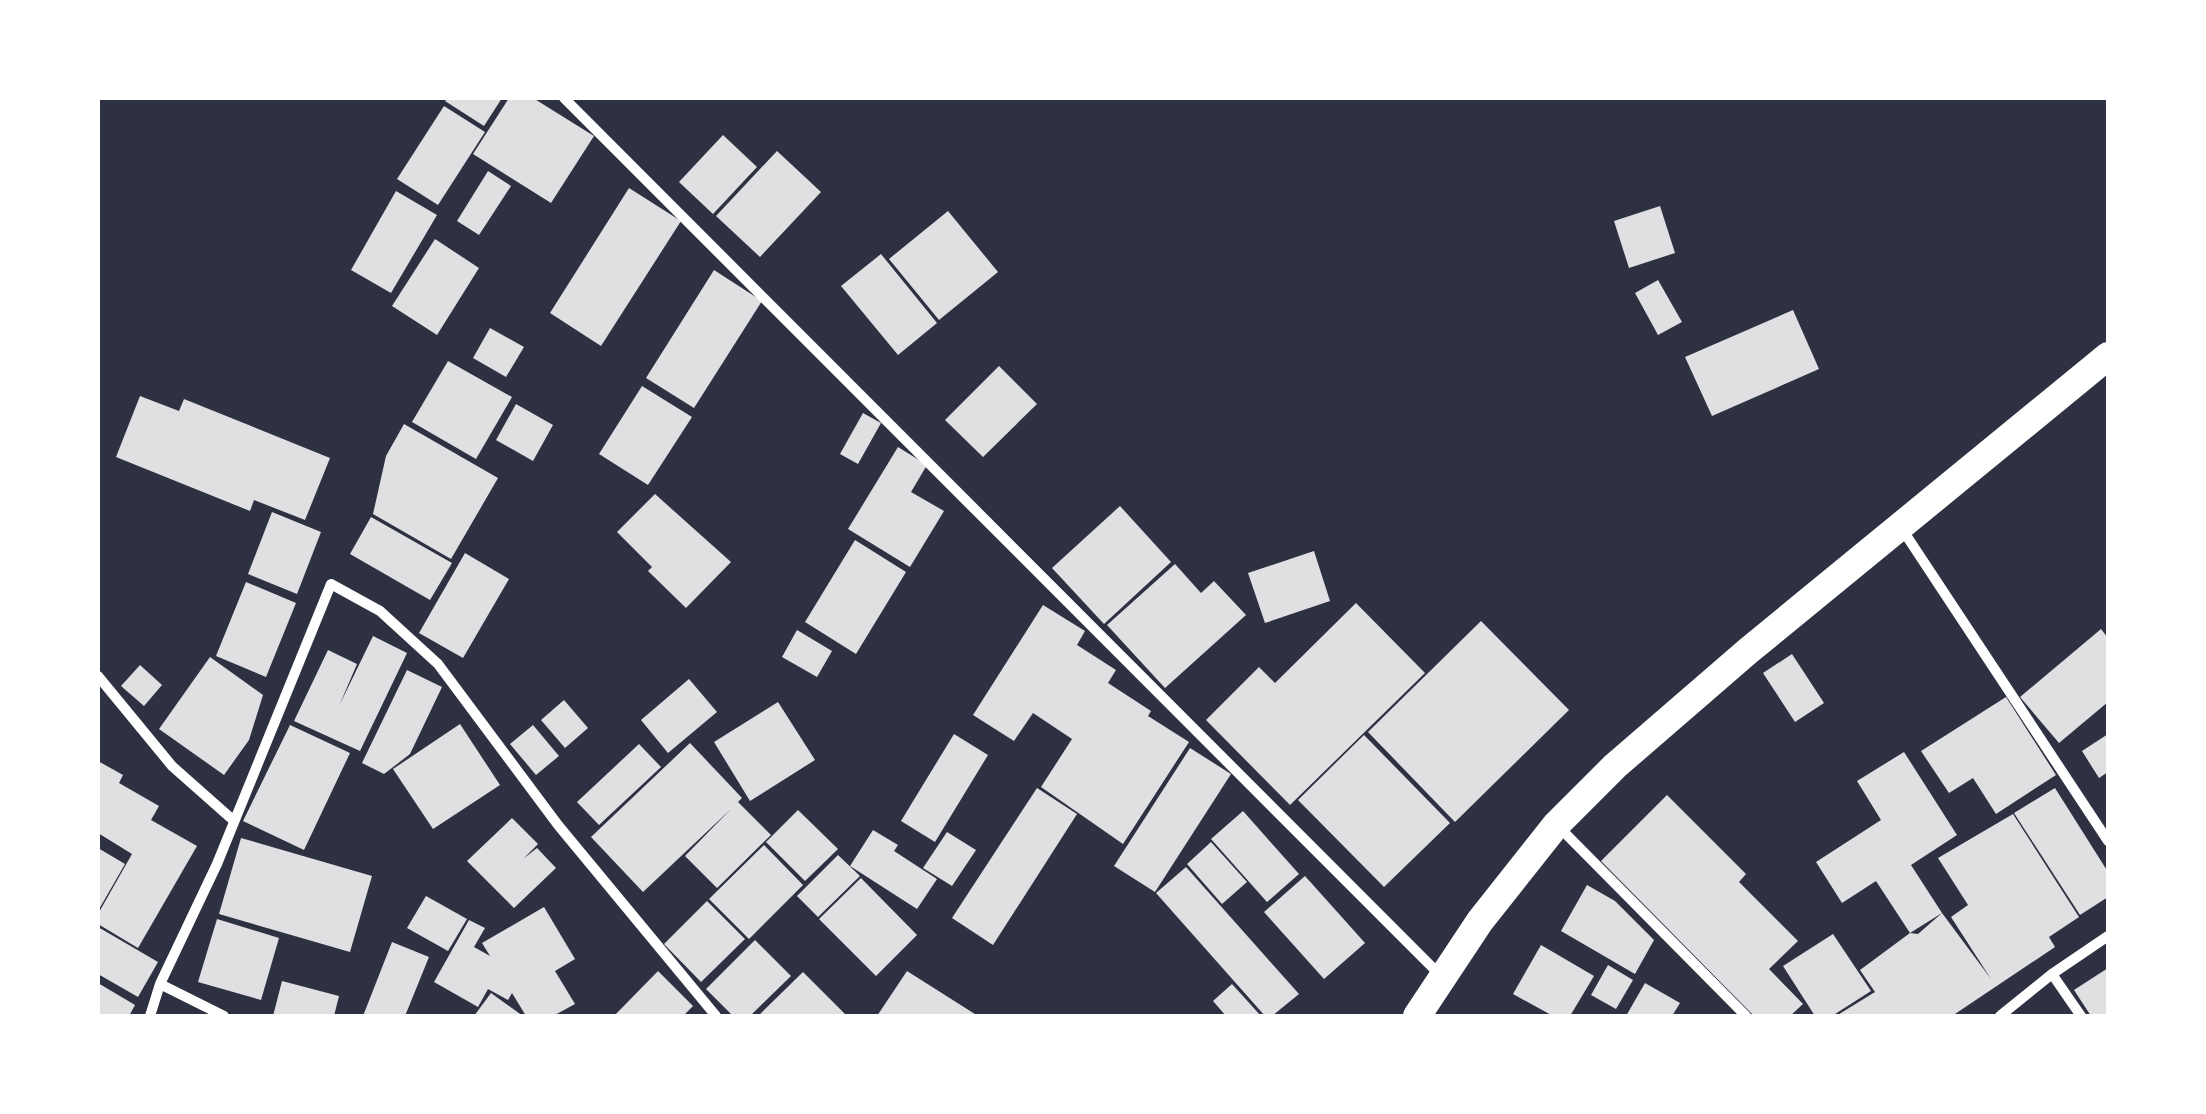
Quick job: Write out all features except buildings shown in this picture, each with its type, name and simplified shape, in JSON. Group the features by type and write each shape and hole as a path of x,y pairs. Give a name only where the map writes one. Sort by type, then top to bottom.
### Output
{"highway":[{"path":"1418,1016 1480,921 1556,824 1614,766 2108,356"}],"street":[{"path":"564,98 1443,978"},
{"path":"1900,526 2108,841"},
{"path":"150,1016 160,984 217,864 331,584 380,612 438,664 558,825 716,1016"},
{"path":"98,676 172,766 233,820"},
{"path":"1556,824 1746,1016"},
{"path":"2000,1016 2108,936"},
{"path":"2052,974 2080,1016"},
{"path":"160,984 224,1016"}]}
